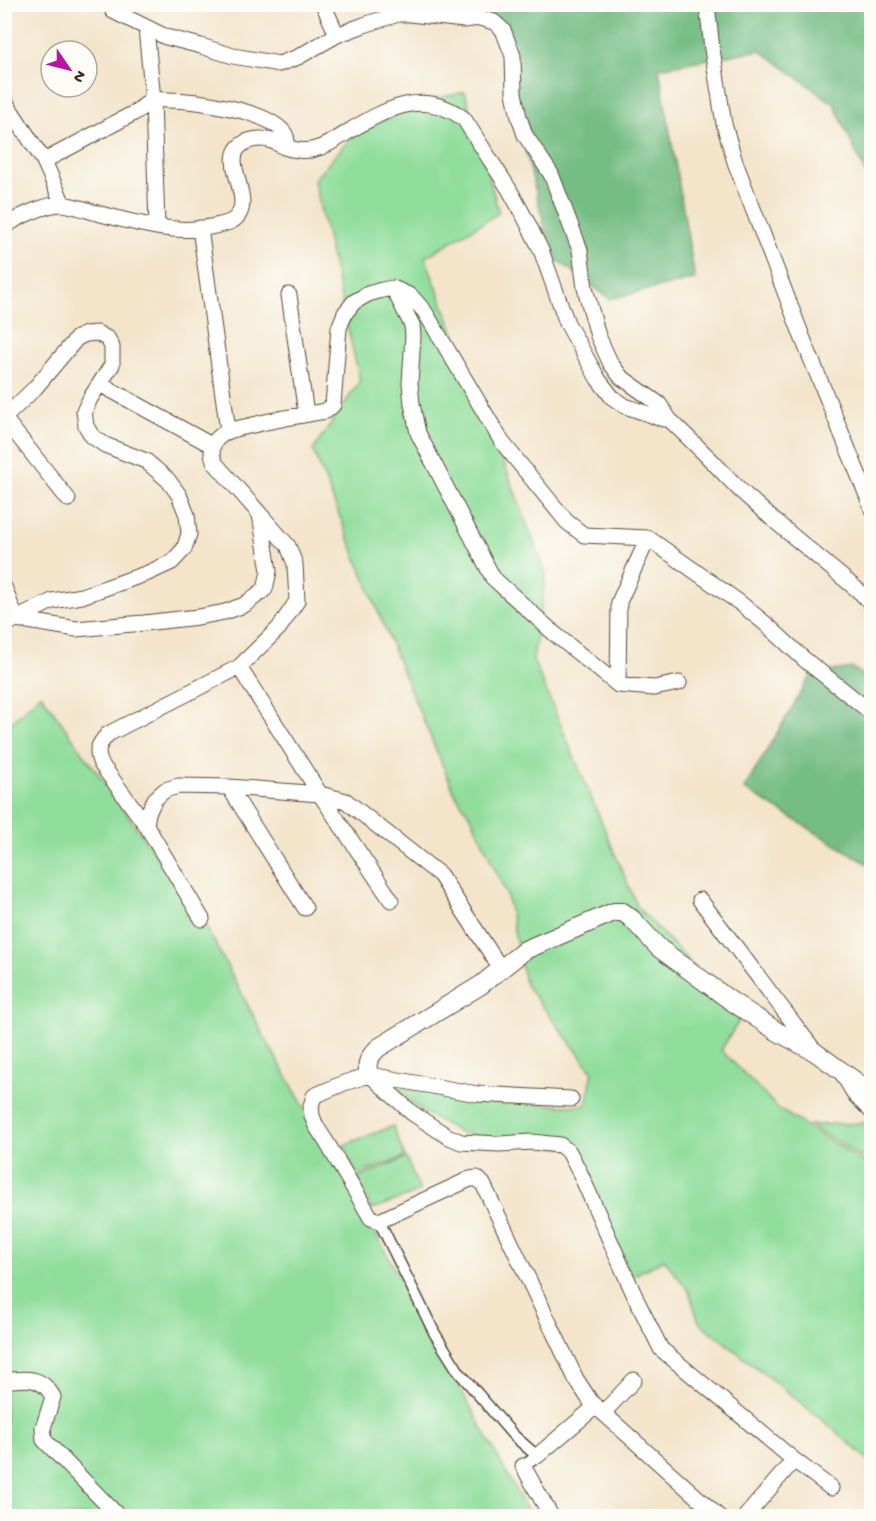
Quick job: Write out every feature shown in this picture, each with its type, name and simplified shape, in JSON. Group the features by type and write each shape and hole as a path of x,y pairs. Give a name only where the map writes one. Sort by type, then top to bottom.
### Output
{"street":[{"path":"109,4 113,11 166,37 233,56 279,64 397,9 465,20 480,18 494,22 503,30 513,56 514,93 525,135 551,174 580,250 585,288 598,336 611,364 621,377 659,404 669,419 759,507 872,604"},
{"path":"323,4 337,35"},
{"path":"707,4 724,124 735,162 803,339 872,508"},
{"path":"146,28 153,100 157,226"},
{"path":"4,100 44,161 63,204"},
{"path":"44,161 139,111 153,100 179,100 225,106 267,120 286,136 285,147"},
{"path":"6,223 49,206 63,204 178,229 218,225 231,221 241,209 242,193 235,168 236,152 239,147 249,141 269,140 285,147 314,150 375,117 408,104 442,105 465,118 525,218 541,250 567,323 598,379 612,397 625,406 669,419"},
{"path":"200,228 228,431"},
{"path":"393,288 412,326 410,383 418,432 493,578 556,635 618,685 654,688 679,683"},
{"path":"202,919 146,825 101,764 97,750 101,741 108,734 239,667 279,628 297,601 295,564 288,546 214,463 211,456 213,446 217,438 228,431 294,415 326,411 333,405 339,328 345,313 354,302 368,294 393,288 411,296 425,312 502,442 567,522 584,535 648,538 740,603 805,660 872,713"},
{"path":"289,295 306,414"},
{"path":"10,622 37,607 82,596 148,573 172,562 184,549 189,534 187,515 179,495 168,480 146,461 105,445 92,436 86,426 84,411 112,366 112,347 108,339 97,333 77,338 35,388 5,417 68,499"},
{"path":"100,384 213,446"},
{"path":"10,622 76,629 198,617 225,612 244,605 265,590 268,580 269,571 260,514"},
{"path":"618,685 619,602 648,538"},
{"path":"4,587 10,622"},
{"path":"239,667 391,900"},
{"path":"146,825 148,813 155,799 165,790 178,786 229,787 320,794 346,801 440,875 501,969"},
{"path":"229,787 305,908"},
{"path":"700,900 815,1052"},
{"path":"831,1488 661,1349 569,1152 560,1146 532,1142 499,1144 460,1142 412,1113 370,1075 367,1069 368,1060 378,1048 481,985 525,950 614,912 624,912 659,948 731,1001 778,1032 815,1052 872,1093"},
{"path":"840,1070 855,1095 872,1112"},
{"path":"537,1456 513,1435 459,1372 435,1334 379,1221 371,1218 316,1125 311,1106 314,1096 370,1075 477,1094 571,1099"},
{"path":"379,1221 470,1179 477,1178 483,1184 576,1379 591,1402 718,1516"},
{"path":"4,1381 38,1380 49,1390 53,1398 43,1428 44,1440 118,1516"},
{"path":"551,1516 523,1466 600,1410 634,1380"},
{"path":"746,1516 794,1460"}],"green space":[{"path":"489,5 871,5 871,186 834,104 760,50 659,68 695,279 610,299 552,256"},
{"path":"465,92 499,213 425,257 546,574 533,660 638,908 742,1016 721,1050 780,1110 871,1166 871,1462 825,1422 699,1322 689,1291 664,1259 631,1277 573,1149 460,1133 423,1112 395,1088 564,1106 586,1105 593,1072 525,984 507,896 472,818 455,794 398,661 313,450 360,381 314,180 353,135 411,104"},
{"path":"852,668 871,680 871,866 744,789 812,674"},
{"path":"41,694 202,919 265,1038 373,1229 530,1516 5,1516 4,729"},
{"path":"871,1123 871,1156 860,1156 810,1125"},
{"path":"393,1126 405,1157 356,1175 344,1145"},
{"path":"406,1158 420,1191 371,1210 358,1178"}]}
